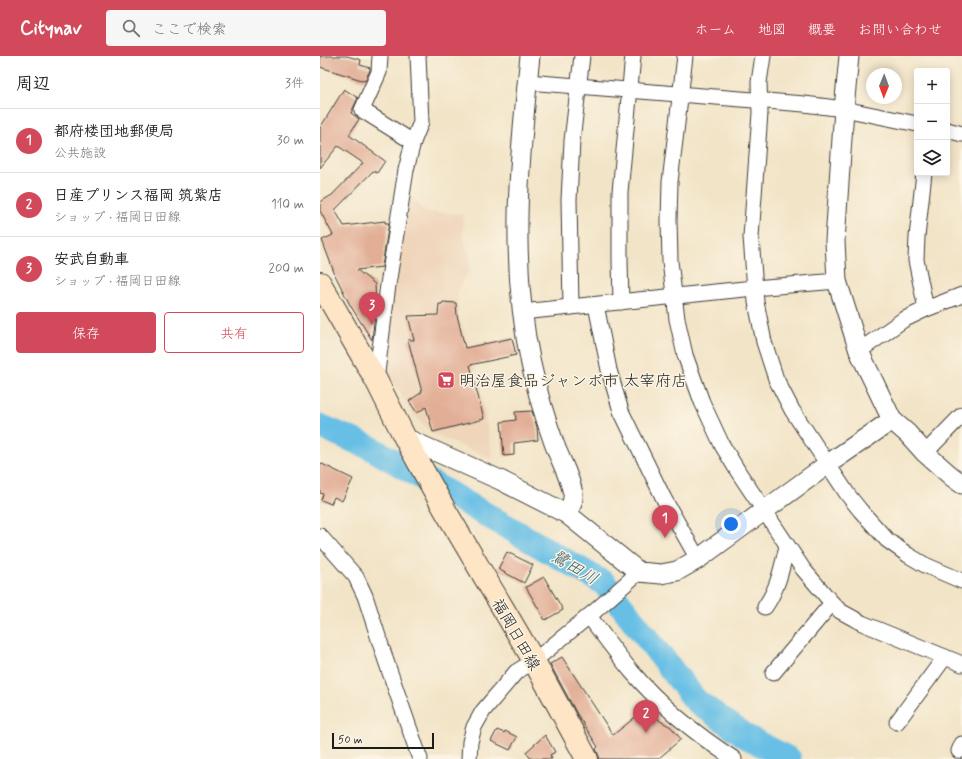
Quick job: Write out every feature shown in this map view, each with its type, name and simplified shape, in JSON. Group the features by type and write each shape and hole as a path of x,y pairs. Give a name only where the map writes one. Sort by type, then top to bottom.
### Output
{"main road":[{"path":"320,283 376,380 410,446"},
{"name":"福岡日田線","path":"410,446 445,510 534,661 587,759"}],"street":[{"path":"380,56 379,72 362,110 413,142"},
{"path":"376,380 388,285 406,170 413,142 421,122 418,56"},
{"path":"530,56 519,183 517,237 519,279 522,312 531,365 543,408 554,442 570,482 573,496 567,514"},
{"path":"571,307 569,200 572,141 582,56"},
{"path":"622,302 620,260 620,192 633,56"},
{"path":"685,56 670,182 670,261 677,319 686,355 702,402 722,445 787,546 803,570 832,603 840,611 862,623 962,664"},
{"path":"763,56 759,82 760,113 751,237 756,302 764,342 776,379 792,410 856,505 887,540 908,555 962,581"},
{"path":"849,56 835,241 837,282 858,351 892,420 925,453 962,484"},
{"path":"528,82 804,104 844,109 914,123"},
{"path":"950,131 962,134"},
{"path":"924,176 916,260 926,309"},
{"path":"522,312 754,288 837,282"},
{"path":"858,351 903,320 962,295"},
{"path":"596,305 609,370 621,411 664,499 698,559"},
{"path":"925,453 962,415"},
{"path":"469,759 470,742 474,727 483,711 516,672 534,661 633,578 676,571 698,559 828,464 892,420"},
{"path":"410,446 500,480 567,514 633,578"},
{"path":"320,536 356,577 366,596 386,661 420,759"},
{"path":"765,607 773,596 778,583 787,546"},
{"path":"773,674 832,603"},
{"path":"592,613 633,673 667,708 710,743 734,759"},
{"path":"897,722 945,657"}],"shaded area":[{"name":"明治屋食品ジャンボ市 太宰府店","path":"406,188 424,212 463,214 463,237 470,258 469,269 457,293 458,315 481,388 492,459 432,433 415,416 380,361"}],"building":[{"path":"320,56 347,56 361,60 360,65 370,68 370,70 365,81 320,67"},
{"path":"344,89 358,98 351,113 359,119 349,135 385,161 377,173 373,171 335,210 344,226 385,221 385,223 389,223 382,267 357,270 375,284 376,305 372,340 350,305 335,275 322,240 333,235 320,211 320,202 332,195 363,163 338,146 320,168 320,128"},
{"name":"明治屋食品ジャンボ市 太宰府店","path":"443,302 456,303 457,315 465,348 512,338 516,355 470,365 484,419 433,432 426,407 417,413 409,401 422,392 408,340 414,340 408,316 438,315 439,304 442,304"},
{"path":"532,411 537,427 538,440 514,443 514,455 504,456 501,422 516,420 515,412"},
{"path":"320,463 353,479 342,501 334,497 331,504 321,500 323,494 320,493"},
{"path":"507,552 533,565 524,583 498,569"},
{"path":"544,577 563,610 545,620 526,587"},
{"path":"562,657 613,735 648,707 660,721 671,727 681,739 658,759 600,759 596,749 598,747 577,714 550,664"},
{"path":"497,730 504,733 505,731 517,737 510,750 491,741"},
{"path":"545,735 555,752 550,755 552,759 531,759 526,752"}],"waterway":[{"name":"鷺田川","path":"320,426 371,448 604,583 696,701 747,737 789,759"}],"place":[{"name":"安武自動車","path":"372,325"},
{"name":"明治屋食品ジャンボ市 太宰府店","path":"446,380"},
{"name":"都府楼団地郵便局","path":"665,538"},
{"name":"日産プリンス福岡 筑紫店","path":"646,733"}]}
